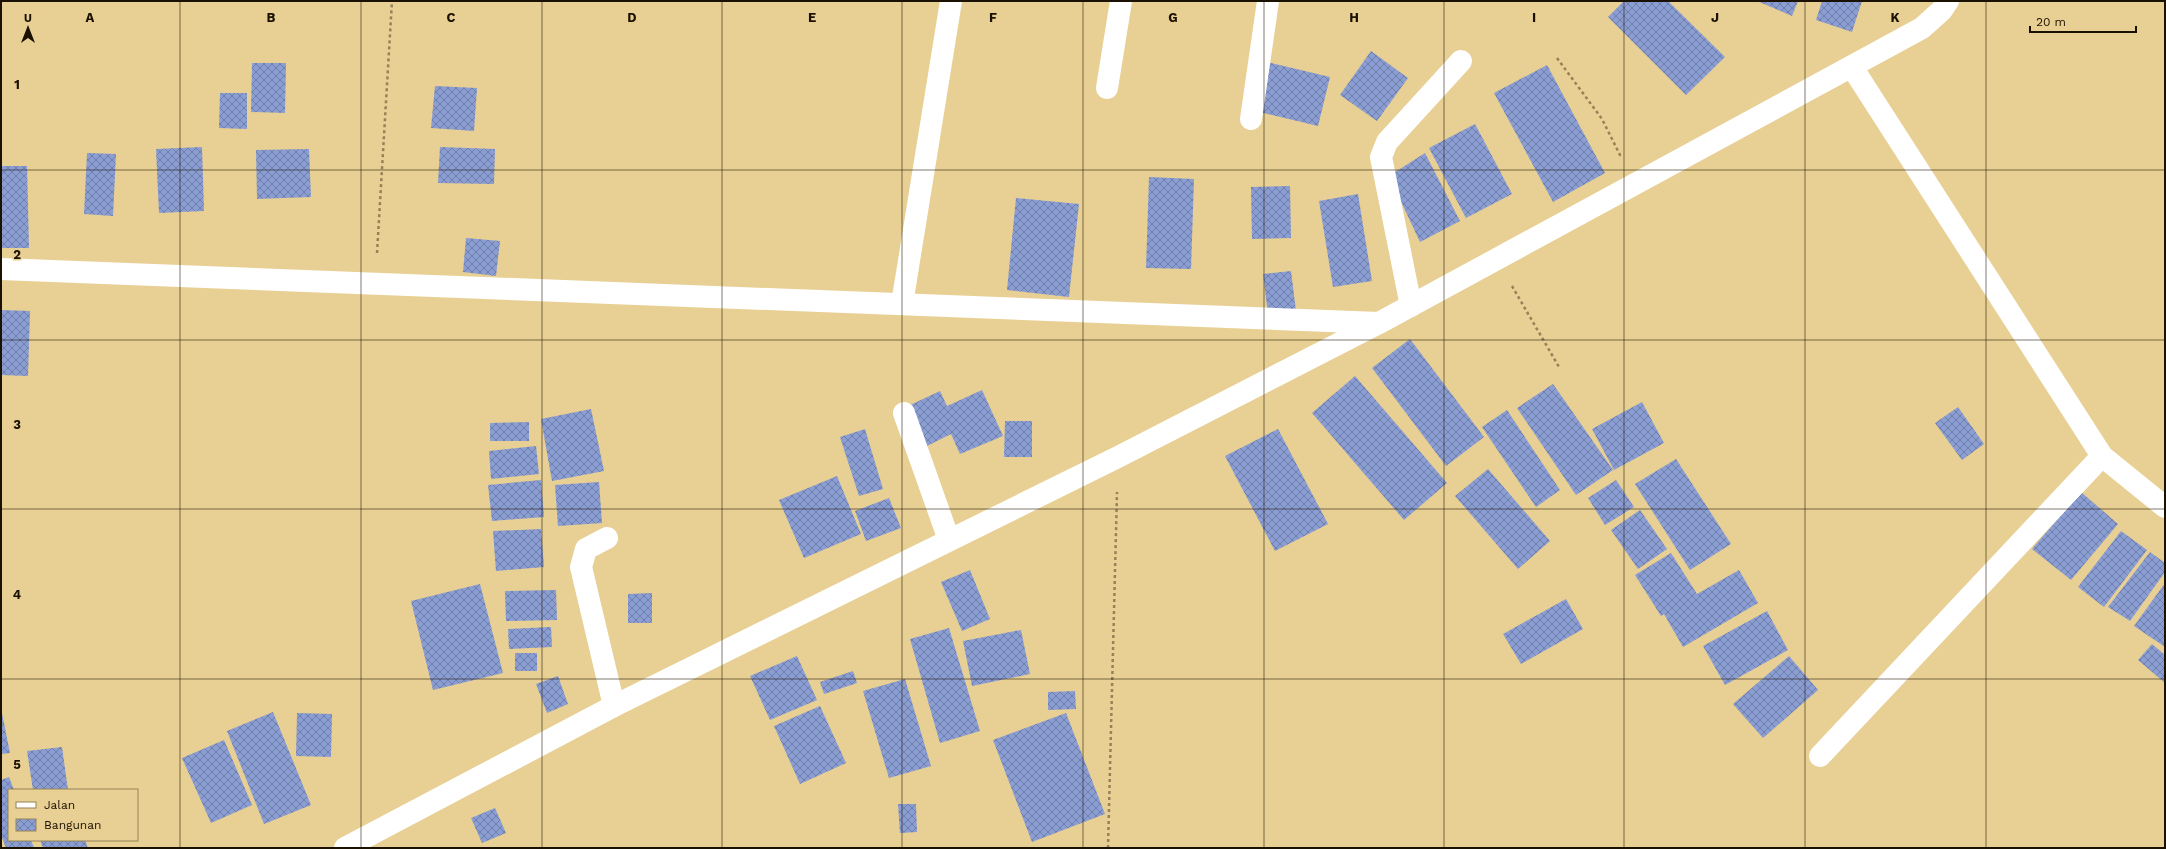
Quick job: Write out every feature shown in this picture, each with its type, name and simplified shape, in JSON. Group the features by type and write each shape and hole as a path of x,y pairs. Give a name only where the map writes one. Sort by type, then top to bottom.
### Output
{"street":[{"path":"902,304 951,1"},
{"path":"1107,88 1121,1"},
{"path":"1251,118 1268,1"},
{"path":"344,848 614,706 1118,457 1379,323 1922,28 1942,10 1948,1"},
{"path":"1411,306 1381,157 1386,142 1461,61"},
{"path":"1852,67 2102,456 2165,507"},
{"path":"1,269 1379,323"},
{"path":"904,413 949,540"},
{"path":"1820,756 2102,456"},
{"path":"607,538 586,548 581,567 614,706"}],"path":[{"path":"376,284 392,1"},
{"path":"1557,58 1602,119 1634,185"},
{"path":"1497,259 1559,367"},
{"path":"1108,848 1118,457"}],"building":[{"path":"1624,1 1668,1 1725,57 1686,95 1608,17"},
{"path":"1757,1 1798,1 1792,16"},
{"path":"1822,1 1862,1 1852,32 1816,20"},
{"path":"1371,51 1408,78 1377,121 1340,95"},
{"path":"1267,62 1330,77 1318,126 1255,111"},
{"path":"252,63 286,63 285,113 251,112"},
{"path":"1547,65 1605,173 1553,202 1494,93"},
{"path":"435,86 477,88 474,131 431,128"},
{"path":"220,93 247,93 247,129 219,128"},
{"path":"1475,124 1512,194 1466,218 1429,148"},
{"path":"202,147 204,211 159,213 156,149"},
{"path":"440,147 495,149 494,184 438,183"},
{"path":"309,149 311,197 257,199 256,150"},
{"path":"87,153 116,154 113,216 84,214"},
{"path":"1425,153 1460,221 1420,242 1389,176"},
{"path":"1,166 27,166 29,248 1,248"},
{"path":"1149,177 1194,179 1191,269 1146,268"},
{"path":"1290,186 1291,238 1252,239 1251,187"},
{"path":"1358,194 1372,281 1333,287 1319,201"},
{"path":"1016,198 1079,204 1069,297 1007,290"},
{"path":"466,238 500,241 496,276 463,272"},
{"path":"1291,271 1296,311 1268,314 1263,274"},
{"path":"1,310 30,311 28,376 1,375"},
{"path":"1410,339 1484,437 1446,466 1372,368"},
{"path":"1355,376 1447,483 1404,520 1312,413"},
{"path":"1553,384 1613,470 1576,495 1517,408"},
{"path":"982,390 1003,436 960,454 951,434 927,446 908,406 940,391 947,406"},
{"path":"1642,402 1664,443 1614,470 1592,429"},
{"path":"1958,407 1984,444 1962,460 1935,423"},
{"path":"591,409 604,471 552,481 541,419"},
{"path":"1507,410 1560,490 1536,507 1482,427"},
{"path":"1005,421 1032,421 1032,457 1004,457"},
{"path":"529,422 529,441 490,441 490,423"},
{"path":"865,429 883,489 859,496 840,437"},
{"path":"1278,429 1328,524 1275,551 1225,456"},
{"path":"536,446 539,474 491,479 489,451"},
{"path":"1676,459 1731,544 1690,570 1635,484"},
{"path":"1488,469 1550,541 1518,569 1455,496"},
{"path":"837,476 861,534 804,558 779,500"},
{"path":"541,480 544,517 492,521 488,485"},
{"path":"1616,480 1634,507 1605,525 1588,498"},
{"path":"599,482 602,523 558,526 555,485"},
{"path":"2081,492 2118,524 2071,580 2032,549"},
{"path":"889,498 901,528 866,541 855,511"},
{"path":"1640,510 1667,549 1638,569 1611,530"},
{"path":"541,529 544,567 496,571 493,531"},
{"path":"2121,531 2147,550 2104,607 2078,587"},
{"path":"2150,552 2165,563 2165,572 2130,621 2108,607"},
{"path":"1671,553 1697,594 1739,570 1758,603 1683,647 1664,614 1661,616 1635,575"},
{"path":"970,570 990,619 962,631 941,582"},
{"path":"2165,583 2165,647 2134,626"},
{"path":"480,584 503,673 433,690 411,601"},
{"path":"556,590 557,620 506,621 505,591"},
{"path":"652,593 652,623 628,623 628,594"},
{"path":"1566,599 1583,629 1521,664 1503,634"},
{"path":"1767,611 1788,650 1725,685 1703,646"},
{"path":"551,627 552,647 509,649 508,629"},
{"path":"949,628 980,731 940,743 910,639"},
{"path":"1021,630 1030,674 972,686 963,641"},
{"path":"2152,644 2165,655 2165,683 2138,660"},
{"path":"515,653 537,653 537,671 515,671"},
{"path":"797,656 817,700 770,720 750,676"},
{"path":"1789,656 1818,690 1763,738 1733,704"},
{"path":"853,671 857,683 824,694 820,682"},
{"path":"558,676 568,704 547,713 536,684"},
{"path":"905,679 931,766 889,778 863,691"},
{"path":"1075,691 1076,709 1048,710 1048,692"},
{"path":"820,706 846,763 800,784 774,726"},
{"path":"1,708 10,753 1,754"},
{"path":"273,712 311,805 264,824 227,731"},
{"path":"297,713 332,714 331,757 296,756"},
{"path":"1066,713 1105,814 1032,842 993,740"},
{"path":"224,740 252,805 211,823 182,758"},
{"path":"62,747 68,789 33,789 27,751"},
{"path":"9,777 14,789 8,789 8,841 31,841 34,848 6,848 1,835 1,780"},
{"path":"898,804 916,804 917,832 900,833"},
{"path":"495,808 506,833 482,843 471,818"},
{"path":"40,841 85,841 88,848 43,848"}]}
